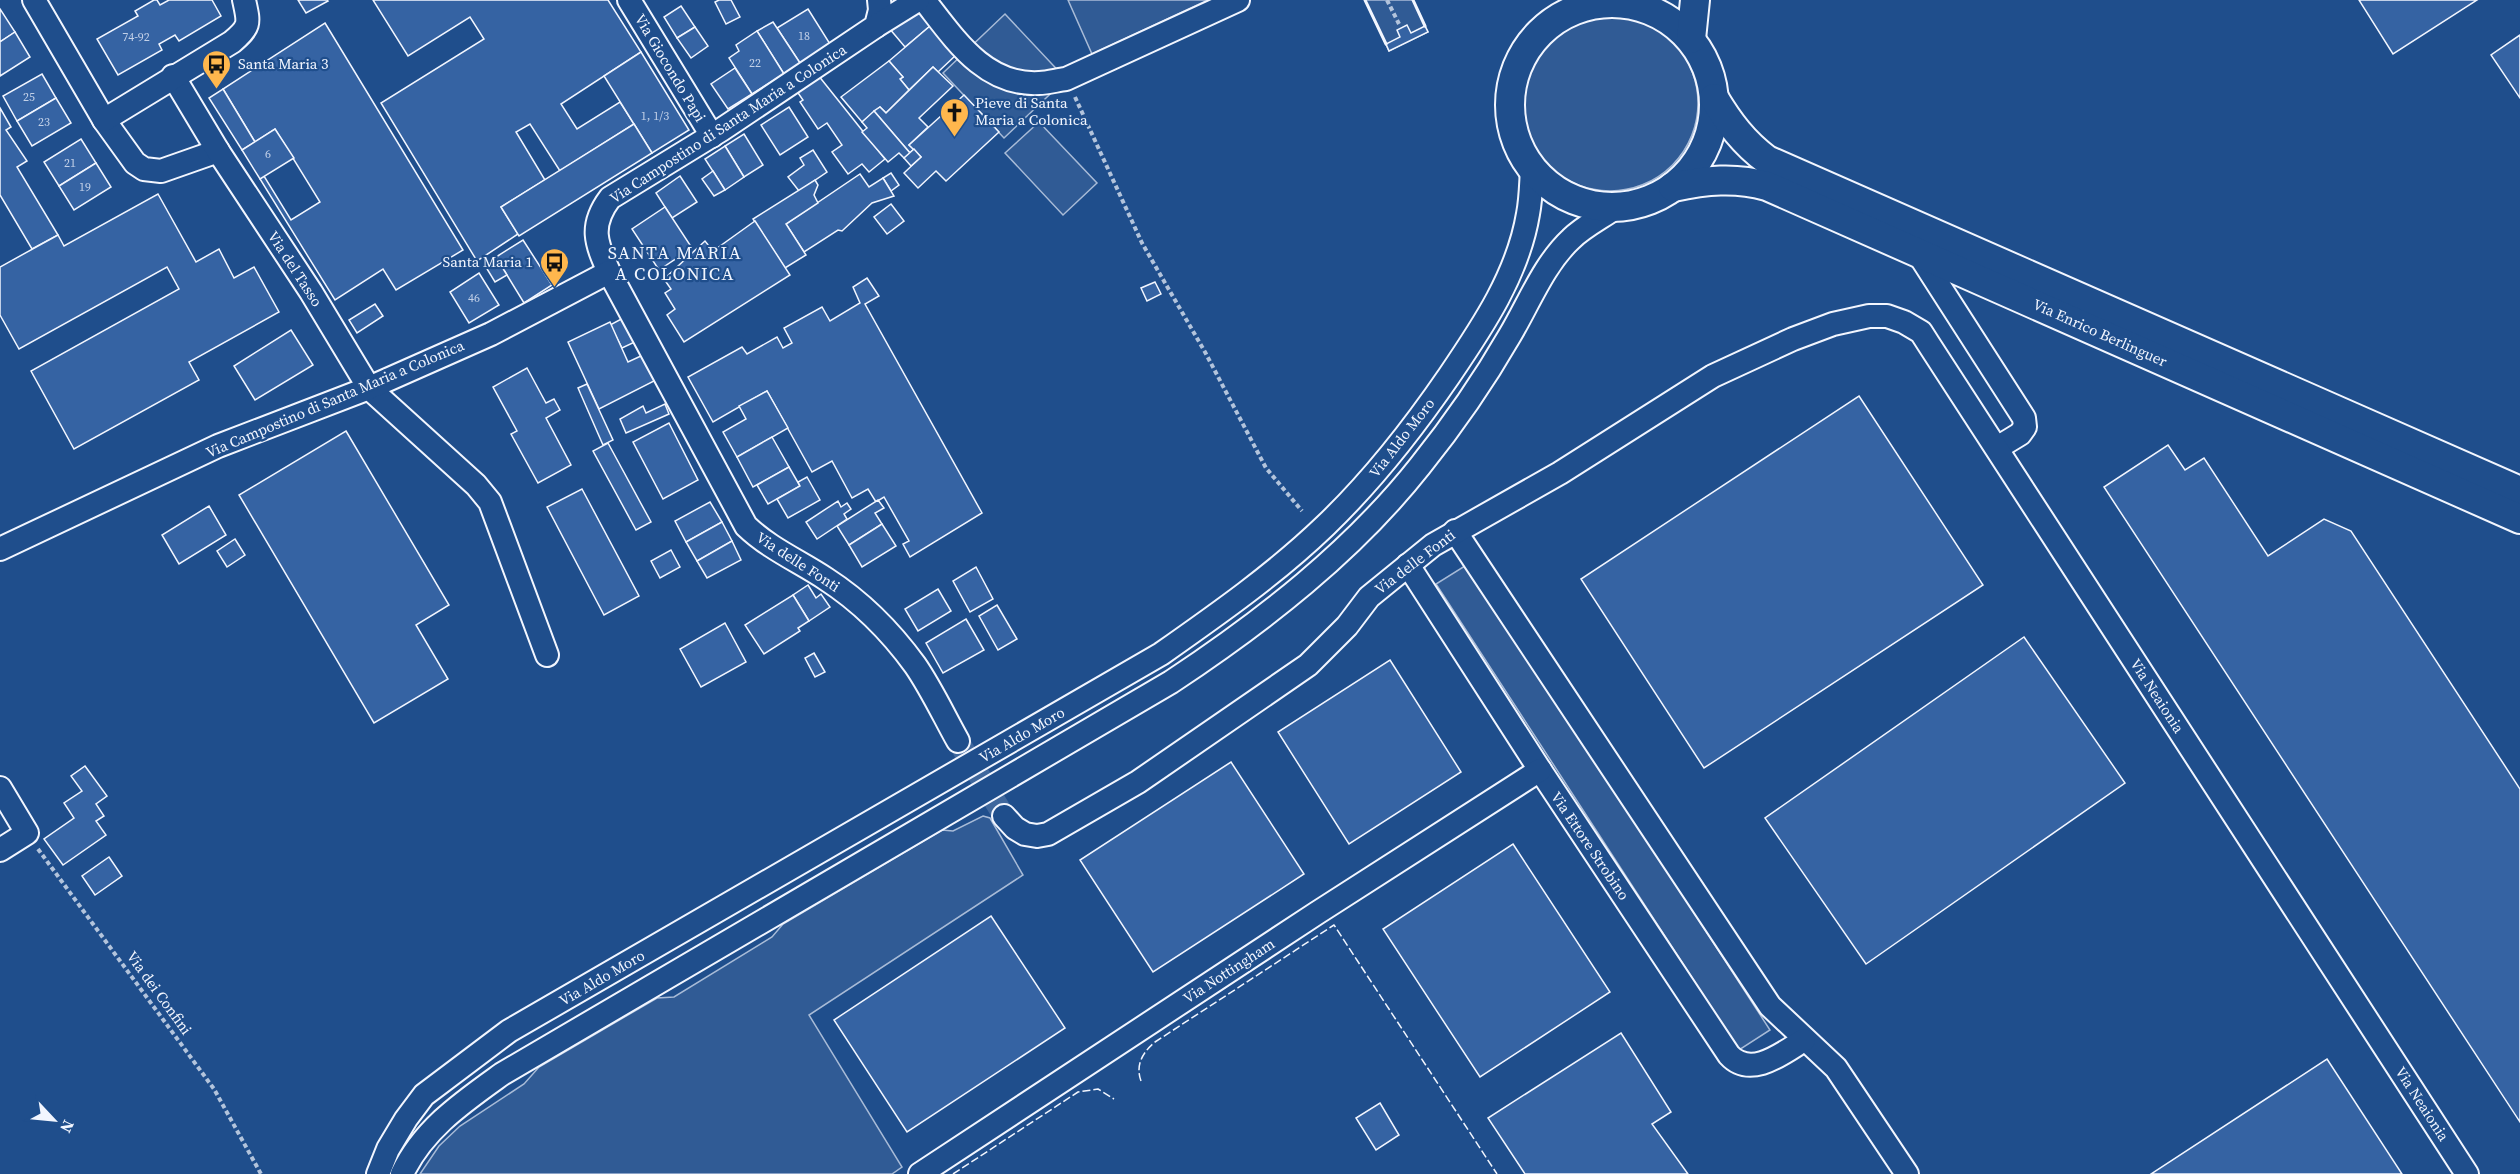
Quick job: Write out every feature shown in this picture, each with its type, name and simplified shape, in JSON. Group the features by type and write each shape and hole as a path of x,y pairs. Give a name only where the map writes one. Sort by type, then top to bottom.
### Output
{"main road":[{"path":"1691,39 1695,0"},
{"path":"1603,2 1617,2 1650,10 1665,17 1691,39 1707,67 1714,98 1713,124 1705,148 1692,169 1674,187 1653,199 1615,208 1584,204 1564,196 1546,184 1532,168 1515,137 1511,119 1511,92 1517,66 1537,36 1550,23 1582,7 1603,2"},
{"name":"Via Enrico Berlinguer","path":"1714,98 1728,122 1741,138 1767,160 2520,491"},
{"name":"Via Enrico Berlinguer","path":"1674,187 1715,180 1747,180 1767,186 2520,519"}],"street":[{"path":"34,0 104,120 135,163 144,169 160,171 218,151"},
{"path":"104,120 232,42 244,32 249,22 244,0"},
{"name":"Via Giocondo Papi","path":"629,0 712,136"},
{"path":"876,26 880,10 879,0"},
{"name":"Via Campostino di Santa Maria a Colonica","path":"0,549 218,446 369,388 491,334 609,272 597,244 597,223 602,209 610,198 712,136 918,0"},
{"path":"924,0 965,53 985,68 1011,80 1037,83 1066,79 1238,0"},
{"name":"Via del Tasso","path":"173,76 218,151 311,292 369,388 476,485 490,502 547,655"},
{"name":"Via Aldo Moro","path":"378,1174 388,1149 424,1095 509,1031 1161,654 1259,584 1324,527 1393,454 1482,326 1509,275 1522,240 1529,211 1532,168"},
{"name":"Via Aldo Moro","path":"402,1174 415,1152 447,1113 502,1074 1171,682 1237,638 1333,559 1386,505 1420,466 1466,403 1509,337 1556,255 1571,238 1615,208"},
{"path":"1918,253 2024,418 2025,427 2020,434 1997,448"},
{"name":"Via delle Fonti","path":"609,272 746,526 764,543 826,578 887,631 916,666 958,741"},
{"name":"Via Neaionia","path":"1793,339 1833,324 1869,316 1887,316 1904,322 1921,332 2467,1174"},
{"name":"Via delle Fonti","path":"1004,816 1015,828 1025,834 1037,836 1048,834 1138,782 1308,665 1347,626 1369,597 1455,531 1560,473 1713,376 1793,339"},
{"path":"1455,531 1770,1006 1836,1068 1907,1174"},
{"name":"Via Ettore Strobino","path":"1408,565 1540,770 1735,1061 1746,1066 1760,1064 1804,1040"},
{"name":"Via Nottingham","path":"920,1174 1317,913 1540,770"},
{"path":"0,788 27,833 0,850"}],"path":[{"path":"1388,0 1399,24"},
{"path":"1066,79 1142,243 1205,352 1266,468 1302,511"},
{"name":"Via dei Confini","path":"27,833 214,1089 261,1174"}],"shaded area":[{"path":"1068,0 1208,0 1092,54"},
{"path":"1365,0 1413,0 1428,32 1389,51"},
{"path":"1005,14 1066,79 1004,138 943,73"},
{"path":"1610,15 1644,22 1659,30 1672,41 1683,54 1691,69 1698,103 1691,137 1683,152 1672,165 1659,176 1644,184 1610,191 1576,184 1561,176 1548,165 1537,152 1529,137 1522,103 1529,69 1537,54 1548,41 1561,30 1576,22"},
{"path":"1039,122 1097,183 1063,215 1005,153"},
{"path":"1468,564 1770,1030 1739,1050 1436,584"},
{"path":"983,816 990,818 1023,875 809,1015 902,1167 892,1174 420,1174 439,1146 460,1126 524,1084 539,1067 657,998 674,997 772,937 783,924 942,830 953,831"}],"building":[{"path":"157,0 160,5 169,0 212,0 221,16 179,41 175,35 159,44 162,50 118,75 97,39 138,16 135,11"},
{"path":"298,0 327,0 328,1 306,13"},
{"path":"373,0 608,0 641,52 561,104 577,129 620,102 634,124 560,171 530,124 516,132 545,180 501,207 518,234 477,261 381,103 484,39 470,17 408,56"},
{"path":"731,0 740,17 726,24 715,2"},
{"path":"2359,0 2477,0 2393,54"},
{"path":"681,6 695,27 677,38 664,17"},
{"path":"914,7 930,26 905,47 889,28"},
{"path":"0,9 15,32 0,42"},
{"path":"808,9 830,44 800,63 777,28"},
{"path":"773,22 800,63 784,74 757,31"},
{"path":"325,23 463,250 396,290 383,269 335,300 260,179 264,176 291,220 320,202 275,129 255,142 223,89"},
{"path":"1407,25 1411,33 1425,26 1428,32 1389,51 1386,44 1400,37 1397,30"},
{"path":"930,26 956,55 938,72 933,67 909,90 900,79 903,77 889,61"},
{"path":"695,27 708,46 691,58 677,38"},
{"path":"757,31 784,74 752,94 729,58 739,51 736,45"},
{"path":"15,32 30,57 0,76 0,42"},
{"path":"2520,35 2520,98 2491,55"},
{"path":"641,52 689,130 652,153 604,76"},
{"path":"889,61 903,77 900,79 909,90 886,113 880,107 862,122 841,97"},
{"path":"933,67 953,86 919,118 928,127 909,145 914,149 910,153 874,111 880,107 886,113"},
{"path":"735,68 752,94 728,109 711,84"},
{"path":"42,74 56,98 17,121 3,96"},
{"path":"818,75 885,159 869,172 862,164 848,174 832,152 842,145 827,123 818,129 800,102 803,100 796,90"},
{"path":"223,89 255,142 242,150 209,98"},
{"name":"Pieve di Santa Maria a Colonica","path":"964,95 999,132 946,181 936,171 918,188 904,173 921,157 909,145"},
{"path":"56,98 71,123 32,146 17,121"},
{"path":"789,107 808,137 780,155 761,125"},
{"path":"0,108 11,127 6,130 27,161 17,167 58,235 32,249 0,195"},
{"path":"874,111 910,153 904,158 899,153 888,162 862,132 867,128 862,122"},
{"path":"634,124 652,153 519,236 501,207"},
{"path":"275,129 294,158 260,179 242,150"},
{"path":"744,134 763,165 744,177 725,146"},
{"path":"81,139 96,163 59,186 44,162"},
{"path":"725,146 744,177 725,190 705,159"},
{"path":"914,149 921,157 911,166 904,158"},
{"path":"813,150 827,172 799,191 788,177 804,165 800,158"},
{"path":"96,163 111,187 74,210 59,186"},
{"path":"713,171 725,190 714,196 702,179"},
{"path":"891,173 899,185 891,191 883,178"},
{"path":"860,174 869,187 883,178 894,196 872,203 842,231 838,230 804,252 786,224"},
{"path":"680,176 697,202 672,218 656,193"},
{"path":"815,180 818,185 814,195 818,203 786,224 806,255 785,268 753,219"},
{"path":"158,194 196,262 219,249 234,278 254,267 279,312 189,362 199,380 74,449 31,371 179,289 167,267 19,349 0,315 0,267 58,235 64,246"},
{"path":"891,204 904,221 887,234 874,217"},
{"path":"665,207 692,248 659,270 632,229"},
{"path":"755,221 790,275 684,342 667,315 675,309 665,293 671,289 664,279 705,241 713,251"},
{"path":"523,240 552,285 524,303 496,257"},
{"path":"496,257 507,275 495,282 484,264"},
{"path":"479,273 499,305 469,323 450,292"},
{"path":"867,278 879,296 865,304 982,513 910,557 903,544 909,541 884,497 876,502 868,489 852,498 832,461 812,472 767,391 713,422 688,377 742,347 747,354 777,337 783,348 792,343 784,328 822,307 830,321 860,303 853,287"},
{"path":"1155,282 1161,294 1147,301 1141,288"},
{"path":"375,304 383,316 357,333 349,320"},
{"path":"625,317 637,341 622,348 610,325"},
{"path":"610,322 628,362 643,355 656,380 599,409 568,342"},
{"path":"291,330 313,365 255,400 234,366"},
{"path":"527,368 546,403 554,399 560,410 546,418 571,465 538,483 511,434 517,431 493,387"},
{"path":"587,384 613,440 603,445 578,388"},
{"path":"767,391 788,428 737,457 723,432 746,419 739,406"},
{"path":"1859,396 1983,585 1704,768 1581,579"},
{"path":"665,404 669,414 626,433 620,419 643,406 646,413"},
{"path":"669,423 698,480 663,499 633,442"},
{"path":"346,431 449,605 416,625 448,679 374,723 239,495"},
{"path":"772,437 789,467 753,487 737,457"},
{"path":"608,443 651,522 636,530 593,451"},
{"path":"2168,445 2185,470 2204,458 2268,556 2324,519 2351,531 2520,789 2520,1122 2104,487"},
{"path":"789,467 800,486 768,504 757,485"},
{"path":"807,477 820,500 788,518 777,499 800,486 798,482"},
{"path":"582,489 639,596 604,615 547,507"},
{"path":"878,500 884,508 875,513 882,524 849,545 837,526"},
{"path":"838,501 841,507 847,503 851,509 844,514 847,519 817,539 806,522"},
{"path":"710,502 722,522 686,542 675,521"},
{"path":"209,506 226,535 179,564 162,535"},
{"path":"722,522 732,541 697,561 686,542"},
{"path":"882,524 896,546 862,567 849,545"},
{"path":"235,539 245,555 227,567 217,551"},
{"path":"732,541 741,560 707,578 697,561"},
{"path":"671,550 680,567 660,578 651,561"},
{"path":"976,567 993,599 970,612 953,581"},
{"path":"808,585 816,598 821,594 830,607 809,621 793,595"},
{"path":"938,589 951,611 918,631 905,609"},
{"path":"793,595 809,621 798,628 800,631 764,654 745,625"},
{"path":"997,605 1017,639 998,650 979,616"},
{"path":"966,619 984,650 943,673 926,643"},
{"path":"725,623 746,662 701,687 680,649"},
{"path":"2024,637 2125,783 1866,964 1765,818"},
{"path":"814,653 825,672 815,677 805,658"},
{"path":"1390,660 1461,772 1349,844 1278,732"},
{"path":"1231,762 1304,874 1153,972 1080,860"},
{"path":"85,766 107,796 96,804 104,816 96,821 106,835 63,865 44,839 74,818 64,803 82,791 71,776"},
{"path":"1513,844 1610,992 1480,1077 1383,929"},
{"path":"109,857 122,876 95,895 82,876"},
{"path":"991,916 1065,1028 907,1132 834,1020"},
{"path":"1621,1033 1671,1112 1652,1124 1688,1174 1525,1174 1488,1118"},
{"path":"2327,1059 2402,1174 2151,1174"},
{"path":"1380,1103 1399,1135 1376,1150 1356,1118"}],"tunnel":[{"path":"958,741 1004,816"}],"fence":[{"path":"1141,1081 1139,1075 1141,1059 1155,1042 1334,925 1497,1174"},
{"path":"953,1174 1078,1092 1098,1089 1114,1099"}],"wall":[{"path":"1365,0 1386,44"},
{"path":"1413,0 1425,26"}],"place":[{"name":"Santa Maria 3","path":"217,90"},
{"name":"Pieve di Santa Maria a Colonica","path":"954,138"},
{"name":"Santa Maria 1","path":"554,288"}],"district":[{"name":"SANTA MARIA A COLONICA","path":"675,263"}]}
